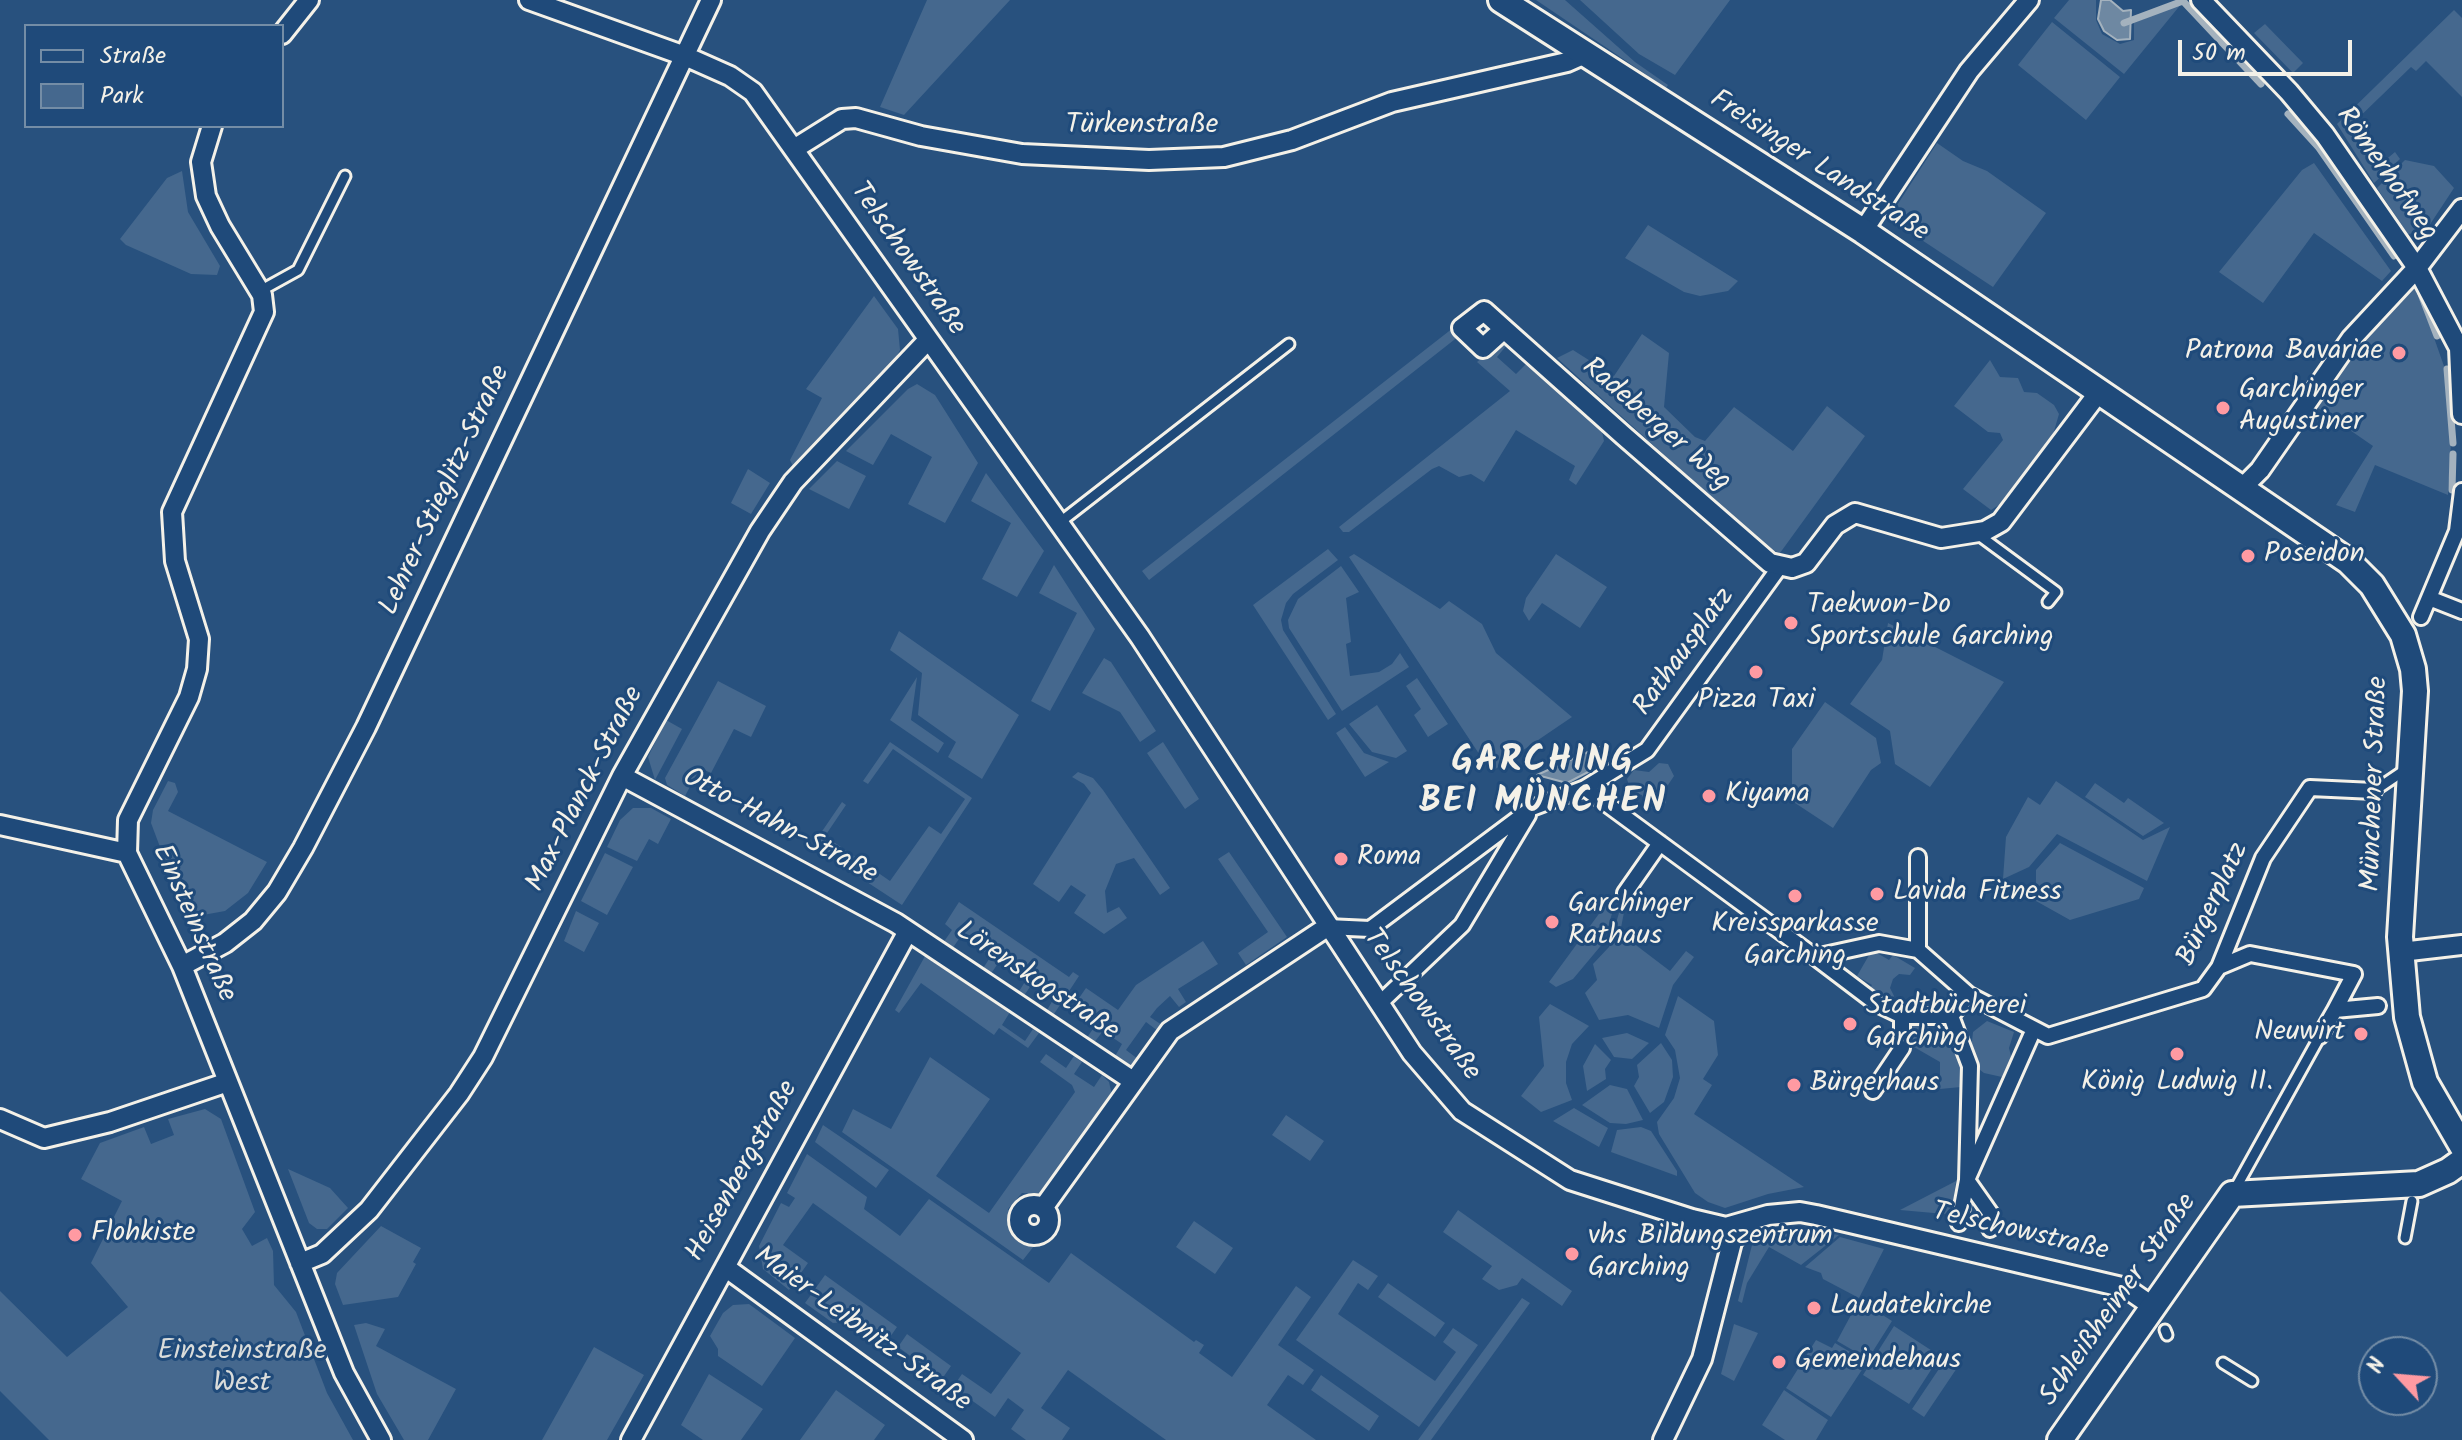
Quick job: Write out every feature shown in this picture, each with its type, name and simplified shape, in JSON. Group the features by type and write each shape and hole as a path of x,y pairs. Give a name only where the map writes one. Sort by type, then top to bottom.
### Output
{"street":[{"path":"284,31 309,0"},
{"name":"Telschowstraße","path":"529,0 685,56 730,76 753,92 1145,644 1412,1053 1462,1111 1570,1180 1692,1219 1726,1227 1768,1215 1800,1212 2126,1288 2152,1306"},
{"name":"Lehrer-Stieglitz-Straße","path":"182,966 225,943 253,921 277,892 303,848 366,727 711,0"},
{"name":"Freisinger Landstraße","path":"1501,0 1863,231 2242,488"},
{"path":"1863,231 1969,71 2029,0"},
{"name":"Römerhofweg","path":"2201,0 2289,92 2325,135 2417,268 2459,348 2462,414"},
{"name":"Türkenstraße","path":"794,149 834,123 856,118 934,139 1022,154 1149,160 1224,157 1292,140 1392,102 1567,62 1585,54"},
{"path":"211,128 201,162 206,196 220,226 260,291"},
{"path":"2242,488 2260,470 2351,339 2417,268 2462,209"},
{"name":"Einsteinstraße","path":"260,291 264,303 260,325 172,512 175,561 199,639 197,669 189,697 128,820 127,853 182,966 344,1373 381,1440"},
{"name":"Radeberger Weg","path":"1504,329 1776,564"},
{"name":"Max-Planck-Straße","path":"300,1263 322,1254 369,1210 435,1130 483,1057 622,776 760,531 793,482 928,340"},
{"path":"1776,564 1792,568 1806,563 1835,525 1855,513 1941,538 1976,533 2001,522 2099,392"},
{"name":"Münchener Straße","path":"2242,488 2348,561 2389,608 2403,635 2413,669 2401,952 2405,1001 2425,1082 2462,1146"},
{"path":"2421,617 2454,530 2462,491"},
{"name":"Rathausplatz","path":"1327,927 1370,929 1532,808 1585,788 1647,750 1776,564"},
{"path":"2429,598 2462,611"},
{"name":"Otto-Hahn-Straße","path":"622,776 908,931"},
{"path":"1585,788 1877,1004 1902,1016 1951,1016 1969,995"},
{"name":"Bürgerplatz","path":"1918,950 1969,995 2048,1036 2203,989 2219,967 2263,858 2310,788 2374,791"},
{"path":"1379,1004 1462,925 1532,808"},
{"path":"0,825 127,853"},
{"path":"1625,893 1663,846"},
{"path":"1815,957 1879,943 1918,950 1918,857"},
{"name":"Lörenskogstraße","path":"1043,1208 1177,1024 1327,927"},
{"name":"Lörenskogstraße","path":"908,931 1133,1081"},
{"name":"Heisenbergstraße","path":"631,1440 908,931"},
{"path":"2401,952 2462,945"},
{"path":"2219,967 2250,954 2354,974 2320,1036"},
{"path":"2335,1010 2378,1006"},
{"path":"1902,1016 1902,1032"},
{"path":"1951,1016 1970,1066 1967,1180 1959,1223"},
{"path":"1967,1180 2034,1029"},
{"path":"1873,1091 1902,1048"},
{"path":"0,1119 44,1138 110,1122 228,1082"},
{"name":"Schleißheimer Straße","path":"2060,1440 2232,1194 2419,1184 2462,1161"},
{"path":"1967,1180 1991,1214 1990,1229"},
{"path":"1666,1435 1702,1359 1732,1242 1745,1224"},
{"name":"Maier-Leibnitz-Straße","path":"725,1267 963,1440"}],"lane":[{"path":"260,291 298,270 345,176"},
{"path":"1059,523 1289,344"},
{"path":"1976,533 2056,592 2048,602"},
{"path":"2374,791 2411,766"},
{"path":"2378,1006 2405,1001"},
{"path":"2232,1194 2320,1036"},
{"path":"2405,1238 2412,1201"},
{"path":"1953,1247 1959,1223"},
{"path":"2223,1363 2252,1381"}],"green space":[{"path":"927,0 1010,0 904,115 880,107"},
{"path":"1536,0 1565,0 1635,62 1668,85 1666,88"},
{"path":"1580,0 1730,0 1675,75 1639,54"},
{"path":"2069,0 2096,0 2096,20 2102,34 2120,44 2134,40 2134,23 2182,3 2124,74 2054,18"},
{"path":"2454,10 2462,18 2462,97 2426,61 2416,71 2411,67 2349,127 2383,162 2395,152 2400,159 2374,183 2337,124"},
{"path":"2052,22 2120,77 2086,120 2018,65"},
{"path":"2265,24 2303,63 2293,73 2254,33"},
{"path":"1937,143 1963,161 1987,171 2046,213 1993,287 1899,225 1894,210"},
{"path":"2405,160 2434,166 2454,188 2425,232 2408,234 2377,188"},
{"path":"2314,163 2391,271 2382,281 2314,233 2263,303 2219,272 2302,170"},
{"path":"182,171 188,212 220,266 217,275 191,274 126,245 120,239 167,178"},
{"path":"1648,225 1738,281 1728,291 1700,296 1684,292 1625,258"},
{"path":"2412,285 2419,295 2445,369 2451,443 2448,495 2375,465 2355,512 2336,505 2373,446 2315,406 2361,339"},
{"path":"874,296 898,329 900,350 893,363 793,466 790,460 822,398 806,389"},
{"path":"1453,328 1459,336 1149,580 1142,571"},
{"path":"1642,334 1669,353 1664,407 1695,437 1705,441 1734,407 1793,451 1827,406 1865,436 1780,553 1767,548 1557,358 1573,350 1614,376"},
{"path":"1498,344 1506,346 1497,357 1516,374 1527,363 1601,427 1604,441 1576,485 1569,480 1575,466 1516,430 1484,482 1471,474 1459,477 1439,466 1349,532 1343,532 1339,527 1510,391 1477,362"},
{"path":"1990,360 2000,377 2018,378 2024,392 2037,393 2054,405 2059,414 2052,438 2002,503 1991,510 1963,489 2003,440 2000,433 1988,432 1954,406"},
{"path":"917,384 935,395 978,463 945,523 908,504 932,457 891,434 873,465 846,451 908,389"},
{"path":"837,461 866,476 849,509 809,489"},
{"path":"748,469 770,483 751,514 731,503"},
{"path":"986,473 1044,551 1017,597 982,579 1011,523 971,501"},
{"path":"1328,549 1338,560 1293,594 1286,603 1281,620 1283,630 1336,714 1328,720 1253,605"},
{"path":"1354,554 1440,609 1449,601 1482,624 1496,653 1572,717 1491,772 1349,557"},
{"path":"1556,554 1607,587 1580,628 1542,603 1529,621 1523,611 1526,598"},
{"path":"1054,565 1095,629 1050,711 1031,701 1077,613 1039,593"},
{"path":"1341,566 1359,592 1346,598 1351,642 1346,644 1350,676 1379,672 1392,664 1400,653 1409,667 1342,711 1289,628 1288,620 1298,599"},
{"path":"1888,623 2004,682 1930,787 1895,764 1890,731 1850,704 1882,660"},
{"path":"899,631 1019,715 982,779 948,757 956,742 918,715 922,673 890,650"},
{"path":"1104,658 1111,662 1156,731 1140,742 1120,712 1082,693"},
{"path":"917,677 911,720 944,743 938,753 890,720"},
{"path":"1417,678 1448,724 1428,737 1414,715 1421,709 1406,686"},
{"path":"718,681 766,706 751,737 734,729 711,773 700,768 685,796 667,785 665,778"},
{"path":"1825,702 1876,738 1881,763 1871,770 1833,828 1792,801 1792,749"},
{"path":"1377,705 1407,751 1396,758 1372,752 1349,724"},
{"path":"666,720 682,729 655,780 648,757"},
{"path":"1345,727 1364,753 1389,762 1365,777 1336,733"},
{"path":"890,742 972,798 902,905 812,846 842,802 846,805 825,836 890,881 929,826 941,834 965,799 893,749 868,784 863,781"},
{"path":"1163,742 1199,799 1185,809 1147,753"},
{"path":"1659,763 1668,764 1674,776 1666,788 1666,803 1654,809 1646,805 1642,795 1631,792 1627,779 1634,770 1649,772"},
{"path":"1078,772 1093,778 1103,790 1170,888 1160,895 1134,858 1116,864 1105,891 1107,913 1119,907 1127,918 1104,934 1074,913 1086,895 1071,885 1059,902 1033,884 1091,793 1072,777"},
{"path":"168,781 175,783 178,792 168,811 267,862 248,893 225,911 203,915 184,911 151,823 153,810"},
{"path":"2056,781 2143,840 2170,827 2147,881 2057,834 2029,867 2003,879 2006,837 2028,797 2040,805"},
{"path":"2095,783 2124,803 2128,798 2164,823 2143,836 2085,797"},
{"path":"633,808 651,808 671,819 658,844 649,839 637,861 607,847 620,820"},
{"path":"2060,843 2144,888 2139,899 2070,920 2036,901 2036,870"},
{"path":"1229,852 1287,937 1246,965 1238,953 1268,932 1218,859"},
{"path":"605,853 633,867 607,915 581,901"},
{"path":"1612,896 1616,899 1604,942 1573,979 1556,987 1549,982"},
{"path":"959,902 1069,977 1073,972 1079,976 1052,1017 1046,1012 1054,998 1032,984 1023,997 1018,993 1026,980 999,962 990,975 982,970 991,956 961,936 952,949 943,943 952,930 945,924"},
{"path":"1621,906 1625,907 1620,933 1670,971 1686,951 1694,957 1673,985 1659,1028 1628,1015 1599,1020 1585,993 1597,980 1593,964 1609,947"},
{"path":"576,911 599,923 584,952 564,941"},
{"path":"1203,941 1218,964 1178,989 1186,1002 1179,1007 1170,996 1157,1008 1150,1017 1162,1025 1158,1031 1146,1022 1126,1050 1138,1059 1132,1066 1114,1058 1122,1044 1103,1031 1093,1044 1086,1039 1095,1026 1080,1016 1085,1007 1077,1001 1086,988 1118,1010 1136,985"},
{"path":"929,949 941,957 937,963 1010,1012 1002,1025 1025,1041 1033,1029 1039,1033 1028,1048 999,1028 994,1035 921,983 899,1013 895,1010"},
{"path":"1872,950 1889,960 1893,955 1915,968 1910,975 1899,974 1893,979 1890,988 1894,996 1890,1003 1868,991 1872,985 1857,976"},
{"path":"1678,996 1714,1021 1718,1055 1703,1079 1712,1085 1694,1114 1804,1187 1768,1194 1725,1208 1695,1193 1659,1134 1657,1122 1674,1098 1680,1078 1675,1050 1665,1035"},
{"path":"1550,1004 1589,1026 1572,1044 1566,1062 1566,1083 1572,1100 1541,1112 1521,1096 1544,1066 1539,1017"},
{"path":"1987,1021 2014,1032 2009,1048 2013,1064 2002,1077 1984,1073 1975,1066 1971,1051 1973,1032"},
{"path":"1906,1024 1923,1024 1956,1046 1962,1064 1961,1087 1940,1089 1940,1062 1907,1043"},
{"path":"1627,1033 1649,1043 1632,1059 1614,1057 1602,1038"},
{"path":"1661,1043 1672,1060 1673,1077 1664,1102 1650,1113 1634,1086 1639,1077 1637,1065"},
{"path":"1595,1044 1611,1060 1605,1069 1606,1079 1587,1091 1583,1066"},
{"path":"1046,1054 1066,1068 1074,1056 1082,1062 1074,1074 1094,1087 1102,1075 1109,1082 1112,1095 1040,1194 1022,1193 1008,1209 1012,1230 1034,1246 1023,1260 842,1132 853,1109 891,1129 930,1057 990,1099 936,1176 989,1213 1075,1092 1072,1085 1040,1062"},
{"path":"1610,1085 1627,1089 1643,1120 1626,1124 1610,1123 1582,1105"},
{"path":"1574,1108 1608,1128 1599,1147 1553,1121"},
{"name":"Einsteinstraße West","path":"205,1109 221,1119 255,1212 242,1229 252,1246 267,1238 273,1251 274,1285 296,1312 327,1393 353,1440 49,1440 0,1391 0,1291 67,1357 128,1307 91,1263 122,1201 81,1179 100,1143 144,1127 151,1144 174,1135 168,1119"},
{"path":"1286,1115 1324,1141 1310,1161 1272,1135"},
{"path":"823,1125 889,1170 876,1188 815,1142"},
{"path":"1641,1127 1651,1131 1677,1171 1677,1176 1611,1152 1617,1130"},
{"path":"807,1154 867,1197 864,1209 900,1236 929,1199 1049,1283 1071,1253 1194,1342 1196,1340 1204,1345 1199,1353 1232,1377 1296,1286 1311,1297 1278,1345 1314,1370 1303,1385 1288,1375 1267,1405 1316,1440 1166,1440 1068,1370 1041,1408 1070,1428 1062,1440 1026,1440 1011,1429 1024,1410 1008,1398 995,1417 953,1387 962,1374 991,1394 1021,1353 813,1203 783,1245 808,1263 789,1290 763,1269 759,1246 781,1203 789,1207 795,1198 787,1193"},
{"path":"288,1169 330,1188 348,1208 327,1229 317,1229 309,1223"},
{"path":"1956,1181 1952,1209 1945,1214 1900,1210"},
{"path":"1458,1210 1572,1291 1562,1306 1522,1278 1517,1285 1499,1290 1482,1279 1492,1266 1443,1232"},
{"path":"1194,1221 1233,1248 1215,1274 1176,1247"},
{"path":"381,1226 421,1248 413,1262 416,1264 398,1297 343,1305 335,1284 337,1273"},
{"path":"1790,1228 1839,1235 1801,1265 1769,1247 1747,1283 1742,1303 1738,1301 1752,1245 1775,1230"},
{"path":"1840,1237 1884,1249 1859,1298 1823,1279 1821,1273 1805,1267"},
{"path":"1353,1260 1378,1276 1368,1290 1358,1283 1338,1314 1435,1381 1456,1352 1443,1342 1453,1328 1478,1345 1419,1427 1296,1340"},
{"path":"825,1275 897,1327 888,1340 862,1321 833,1323 805,1303"},
{"path":"1388,1283 1445,1323 1435,1337 1378,1297"},
{"path":"1522,1298 1530,1303 1431,1440 1418,1440"},
{"path":"1859,1300 1892,1321 1868,1359 1837,1341"},
{"path":"749,1304 795,1338 762,1386 718,1356 718,1349 710,1336 723,1313 733,1305"},
{"path":"366,1323 385,1329 376,1346 456,1389 428,1440 404,1440 377,1394 354,1325"},
{"path":"1734,1324 1758,1333 1734,1381 1721,1374"},
{"path":"1894,1326 1940,1356 1909,1404 1863,1375"},
{"path":"907,1334 951,1366 942,1379 898,1347"},
{"path":"1816,1340 1832,1348 1835,1343 1867,1362 1831,1417 1786,1388"},
{"path":"594,1347 644,1375 607,1440 542,1440"},
{"path":"1947,1357 1959,1365 1924,1417 1912,1409"},
{"path":"709,1374 763,1409 741,1440 703,1440 681,1425"},
{"path":"1321,1375 1379,1416 1369,1431 1311,1390"},
{"path":"836,1390 885,1425 874,1440 800,1440"},
{"path":"1784,1390 1828,1420 1816,1440 1785,1440 1762,1425"}],"shaded area":[{"path":"2101,0 2110,0 2123,11 2131,10 2130,39 2117,40 2104,31 2098,19"},
{"path":"1599,747 1592,770 1567,783 1537,775"}],"waterway":[{"path":"2124,23 2183,1 2261,84"},
{"path":"2288,114 2319,148 2394,256"},
{"path":"2421,294 2437,336"},
{"path":"2447,369 2453,443"},
{"path":"2452,490 2453,454"}],"place":[{"name":"Patrona Bavariae","path":"2399,353"},
{"name":"Garchinger Augustiner","path":"2223,408"},
{"name":"Poseidon","path":"2248,556"},
{"name":"Taekwon-Do Sportschule Garching","path":"1791,623"},
{"name":"Pizza Taxi","path":"1756,672"},
{"name":"Kiyama","path":"1709,796"},
{"name":"Roma","path":"1341,859"},
{"name":"Lavida Fitness","path":"1877,894"},
{"name":"Kreissparkasse Garching","path":"1795,896"},
{"name":"Garchinger Rathaus","path":"1552,922"},
{"name":"Stadtbücherei Garching","path":"1850,1024"},
{"name":"Neuwirt","path":"2361,1034"},
{"name":"König Ludwig II.","path":"2177,1054"},
{"name":"Bürgerhaus","path":"1794,1085"},
{"name":"Flohkiste","path":"75,1235"},
{"name":"vhs Bildungszentrum Garching","path":"1572,1254"},
{"name":"Laudatekirche","path":"1814,1308"},
{"name":"Gemeindehaus","path":"1779,1362"}],"district":[{"name":"GARCHING BEI MÜNCHEN","path":"1543,784"}]}
